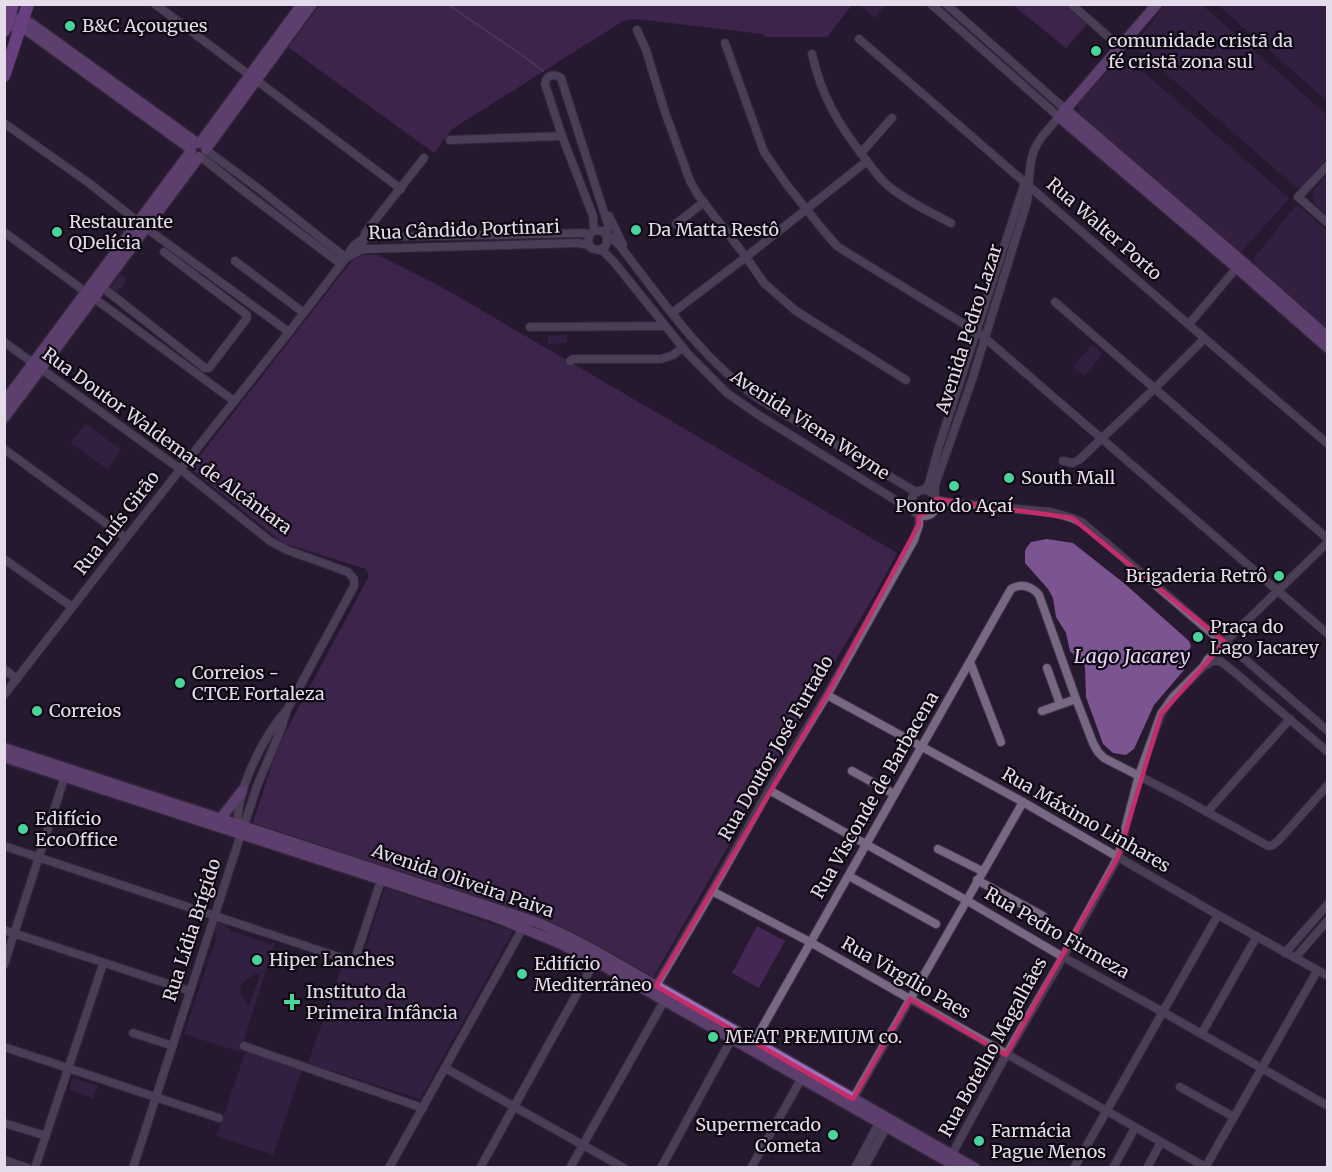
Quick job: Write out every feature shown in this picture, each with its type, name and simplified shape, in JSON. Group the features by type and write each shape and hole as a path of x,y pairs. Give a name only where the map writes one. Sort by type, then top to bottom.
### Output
{"highway":[{"path":"4,76 28,4"}],"main road":[{"name":"Avenida Pedro Lazar","path":"1062,113 1157,4"},
{"path":"4,418 38,366 90,295 307,5"},
{"path":"7,19 21,25 110,85 199,150"},
{"path":"1062,113 1328,337"},
{"path":"90,295 102,287 142,225"},
{"path":"1240,264 1328,348"},
{"path":"4,402 38,366"},
{"name":"Avenida Oliveira Paiva","path":"4,748 221,818 241,828 381,880 493,916 525,923 557,942 754,1042 883,1126 959,1167"},
{"name":"Avenida Oliveira Paiva","path":"4,757 241,828 569,937 653,990 664,1001 803,1075 854,1098 975,1167"},
{"path":"221,818 243,791"}],"street":[{"path":"155,4 401,189"},
{"path":"946,4 996,55"},
{"path":"1071,4 1120,47"},
{"path":"932,5 996,55 1062,113"},
{"path":"637,30 646,50 690,181 764,283 796,311 906,380"},
{"name":"Rua Walter Porto","path":"859,39 1328,444"},
{"path":"725,43 764,152 787,185 837,246 985,338 1328,634"},
{"path":"812,54 816,73 832,112 867,161 889,187 951,224"},
{"path":"550,76 561,78 601,204 608,225 607,244 602,250 594,250 588,245 593,216 545,84 550,76"},
{"name":"Avenida Pedro Lazar","path":"935,497 935,485 985,338 999,278 1027,184 1032,156 1036,146 1062,113"},
{"path":"861,153 892,118"},
{"path":"4,123 89,183 142,225 289,332"},
{"path":"450,140 562,136"},
{"path":"199,150 249,195 343,261"},
{"path":"362,250 365,233 424,158"},
{"path":"672,313 867,161"},
{"path":"1328,165 1298,198 1328,223"},
{"path":"675,224 704,202"},
{"path":"601,204 626,254"},
{"path":"580,232 588,225 588,205"},
{"path":"592,232 602,231 606,235"},
{"path":"4,232 234,401"},
{"name":"Rua Cândido Portinari","path":"343,261 353,245 363,238 371,237 592,232"},
{"path":"496,235 497,245"},
{"name":"Avenida Viena Weyne","path":"606,235 626,254 699,346 736,382 759,399 920,490"},
{"name":"Rua Cândido Portinari","path":"343,261 362,250 578,243 588,245"},
{"name":"Avenida Viena Weyne","path":"602,250 685,351 727,393 916,513"},
{"path":"102,287 205,368 209,368 247,315 164,252"},
{"path":"235,261 304,313"},
{"name":"Rua Luís Girão","path":"4,695 343,261"},
{"path":"1189,324 1240,264"},
{"name":"Avenida Pedro Lazar","path":"920,490 927,487 929,483 977,332 999,278"},
{"path":"1056,302 1328,540"},
{"path":"530,327 664,326"},
{"path":"1063,461 1073,463 1079,460 1204,339"},
{"name":"Rua Doutor Waldemar de Alcântara","path":"4,342 180,469 270,542 348,572"},
{"path":"570,361 573,359 661,359 685,351 695,352 699,346"},
{"path":"704,372 707,363 713,360"},
{"path":"954,402 963,405"},
{"path":"4,448 126,538"},
{"path":"920,490 931,491 935,497 937,506 926,516 916,513 910,505 913,494 920,490"},
{"path":"935,497 946,502 1051,512 1076,520 1088,527 1328,731"},
{"name":"Rua Doutor José Furtado","path":"653,990 827,695 914,540 920,521 916,513"},
{"name":"Rua Botelho Magalhães","path":"952,1154 1118,857 1139,775 1161,714 1173,697 1208,659 1328,540"},
{"path":"4,559 72,607"},
{"name":"Rua Lídia Brígido","path":"133,1167 157,1098 241,828 287,710 354,586 354,579 348,572"},
{"name":"Rua Visconde de Barbacena","path":"754,1042 1011,589 1022,585 1030,587 1042,602 1076,699"},
{"path":"1203,667 1212,661 1220,661 1232,669 1328,752"},
{"path":"970,662 1001,742"},
{"path":"1047,668 1060,704"},
{"path":"4,669 17,679"},
{"name":"Rua Máximo Linhares","path":"827,695 1023,802 1328,976"},
{"path":"1042,711 1076,699 1098,752 1111,762 1208,812 1264,845 1270,846 1280,840 1328,785"},
{"name":"Rua Lídia Brígido","path":"241,828 237,817 246,779 274,725 287,710"},
{"path":"1208,812 1290,719"},
{"path":"852,771 894,794"},
{"path":"4,965 65,776"},
{"path":"246,779 254,778 257,786"},
{"name":"Rua Pedro Firmeza","path":"769,790 1328,1106"},
{"path":"854,1098 1023,802"},
{"path":"4,846 351,960 356,956 381,880"},
{"path":"938,849 982,872"},
{"path":"849,876 936,924"},
{"path":"977,880 1043,916"},
{"name":"Rua Virgílio Paes","path":"712,891 810,942 1205,1167"},
{"path":"1285,952 1328,904"},
{"path":"1074,1167 1218,915"},
{"path":"1295,958 1328,920"},
{"path":"389,1167 525,923"},
{"path":"4,930 190,992"},
{"path":"1202,1034 1257,936"},
{"path":"480,1167 595,961"},
{"path":"35,1167 103,964"},
{"path":"1205,1167 1317,970"},
{"path":"570,1167 664,1001"},
{"path":"133,1033 173,1046"},
{"path":"661,1167 732,1038"},
{"path":"244,1046 423,1108"},
{"path":"4,1047 219,1118"},
{"path":"445,1068 624,1167"},
{"path":"751,1167 803,1075"},
{"path":"1180,1086 1234,1117"},
{"path":"4,1123 46,1136"},
{"path":"855,1167 883,1126"},
{"path":"864,1167 883,1126"},
{"path":"1113,1167 1135,1128"},
{"path":"1146,1167 1161,1143"},
{"path":"4,1160 28,1167"}],"highlighted area":[{"path":"936,499 1072,518 1225,642 1161,714 1118,857 1006,1055 910,999 853,1099 656,986 827,695 919,524 919,515 935,510"}],"shaded area":[{"path":"1166,4 1202,5 1327,115 1327,158 1301,187 1297,188 1139,50 1138,40"},
{"path":"320,5 852,5 827,37 765,37 763,34 637,19 623,21 452,129 434,153 288,47"},
{"path":"859,5 887,5 875,18"},
{"path":"1013,5 1065,5 1087,24 1066,48"},
{"path":"1218,5 1327,5 1327,101"},
{"path":"1126,57 1288,197 1288,200 1241,252 1238,253 1080,114 1078,104 1118,58"},
{"path":"1327,174 1327,215 1314,203 1312,193"},
{"path":"1299,206 1327,231 1327,331 1256,268 1254,258 1294,208"},
{"path":"363,255 378,255 445,289 897,553 653,978 515,909 253,822 278,746 369,576 366,569 283,543 195,472 192,466 347,267 354,259"},
{"path":"120,274 127,279 117,293 110,288"},
{"path":"567,335 567,343 548,344 548,336"},
{"path":"1092,345 1103,353 1084,376 1073,367"},
{"path":"86,424 121,450 107,469 71,443"},
{"path":"385,888 513,931 420,1099 308,1063 343,964 359,969"},
{"path":"219,922 226,924 230,931 270,944 275,942 240,1052 184,1034 216,939","holes":["261,973 260,975 249,1006 241,994 241,986 246,980"]},
{"path":"757,926 785,941 759,988 732,973"},
{"path":"247,1047 303,1066 273,1155 217,1136"},
{"path":"73,1078 98,1086 93,1098 69,1089"}],"water":[{"name":"Lago Jacarey","path":"1047,539 1073,543 1125,584 1189,641 1191,646 1183,663 1184,670 1154,705 1134,749 1126,755 1113,753 1103,744 1086,697 1085,667 1070,651 1066,633 1056,617 1053,598 1048,589 1025,563 1025,551 1031,542"}],"waterway":[{"path":"447,4 543,71"}],"place":[{"name":"B&C Açougues","path":"70,26"},
{"name":"comunidade cristã da fé cristã zona sul","path":"1096,51"},
{"name":"Da Matta Restô","path":"636,230"},
{"name":"Restaurante QDelícia","path":"57,232"},
{"name":"South Mall","path":"1009,478"},
{"name":"Ponto do Açaí","path":"954,486"},
{"name":"Brigaderia Retrô","path":"1279,576"},
{"name":"Praça do Lago Jacarey","path":"1198,637"},
{"name":"Correios - CTCE Fortaleza","path":"180,683"},
{"name":"Correios","path":"37,711"},
{"name":"Edifício EcoOffice","path":"23,829"},
{"name":"Hiper Lanches","path":"257,960"},
{"name":"Edifício Mediterrâneo","path":"522,974"},
{"name":"Instituto da Primeira Infância","path":"292,1002"},
{"name":"MEAT PREMIUM co.","path":"713,1037"},
{"name":"Supermercado Cometa","path":"833,1135"},
{"name":"Farmácia Pague Menos","path":"979,1141"}]}
